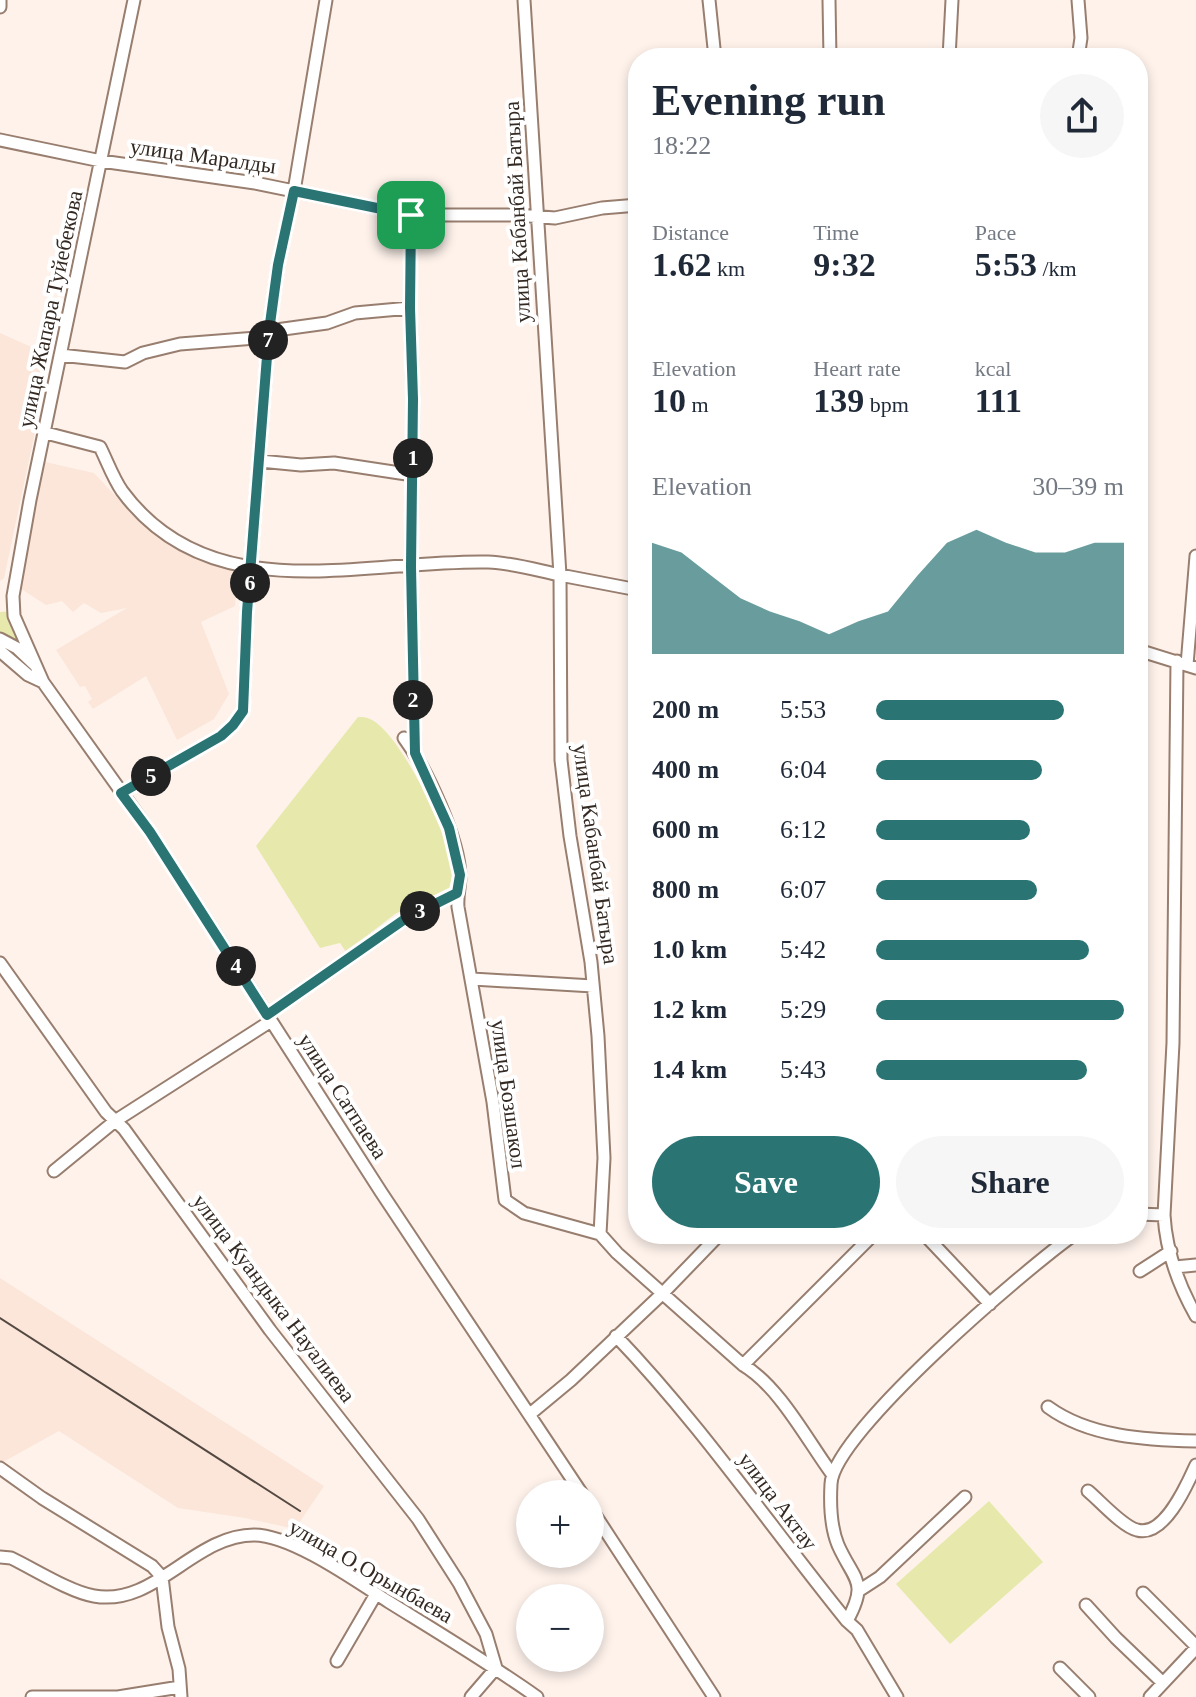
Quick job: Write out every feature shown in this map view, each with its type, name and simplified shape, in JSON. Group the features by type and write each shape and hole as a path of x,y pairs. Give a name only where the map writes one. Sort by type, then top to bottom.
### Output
{"street":[{"path":"0,0 0,7"},
{"name":"улица Жапара Туйебекова","path":"12,606 30,500 134,0"},
{"path":"121,793 221,736 243,711 269,331 326,0"},
{"name":"улица Кабанбай Батыра","path":"524,0 560,575 561,760 593,986 604,1158 600,1234"},
{"path":"709,0 714,48"},
{"path":"829,0 830,48"},
{"path":"950,48 952,0"},
{"path":"1078,0 1080,48"},
{"name":"улица Маралды","path":"0,140 101,161 255,183 411,215 555,218 628,206"},
{"path":"411,215 411,567 415,753"},
{"path":"60,355 125,362 162,348 257,338 269,331 327,323 355,313 410,308"},
{"path":"46,433 100,447 120,489 137,509 177,541 195,551 252,568 281,571 487,562 524,566 628,588"},
{"path":"260,461 301,465 334,463 413,475"},
{"path":"1196,556 1187,664 1164,1215 1165,1230 1184,1296 1196,1316"},
{"path":"2,613 12,606 39,669"},
{"path":"0,639 17,648 39,669"},
{"name":"улица Сатпаева","path":"0,651 28,675 43,682"},
{"path":"1148,653 1187,664"},
{"name":"улица Сатпаева","path":"39,669 43,682 150,832 381,1192 573,1480"},
{"path":"404,738 415,753"},
{"name":"улица Бозшакол","path":"415,753 449,828 460,875 457,893 493,1102 505,1200 524,1213 600,1234"},
{"path":"54,1171 115,1121 269,1018 405,919 457,893"},
{"name":"улица Куандыка Науалиева","path":"0,963 106,1112 124,1129 270,1330 418,1519 486,1634 496,1668"},
{"path":"472,979 593,986"},
{"path":"1148,1214 1164,1215"},
{"path":"600,1234 617,1253 743,1365 757,1373 832,1474"},
{"path":"530,1414 571,1380 710,1244"},
{"path":"743,1365 864,1244"},
{"path":"933,1244 990,1304"},
{"path":"860,1590 837,1543 832,1474 857,1436 886,1401 990,1304 1063,1244"},
{"path":"1140,1271 1171,1251"},
{"path":"1175,1267 1196,1265"},
{"name":"улица Актау","path":"616,1336 683,1412 857,1630 897,1697"},
{"path":"1048,1407 1079,1425 1115,1434 1196,1441"},
{"path":"1088,1491 1132,1528 1144,1531 1163,1522 1196,1465"},
{"path":"0,1468 42,1498 152,1566 162,1577 168,1627 179,1669 180,1692 118,1697 32,1697"},
{"path":"847,1621 860,1590 880,1577 965,1497"},
{"path":"604,1528 714,1697"},
{"name":"улица О.Орынбаева","path":"0,1557 11,1558 83,1594 108,1598 130,1594 211,1546 229,1539 267,1536 290,1543 376,1594 537,1697"},
{"path":"1143,1593 1196,1647 1150,1697"},
{"path":"337,1661 376,1594"},
{"path":"1086,1605 1163,1683"},
{"path":"471,1697 496,1668"},
{"path":"1060,1668 1089,1697"}],"shaded area":[{"path":"0,333 47,354 35,432 4,578 0,581"},
{"path":"45,462 94,473 135,517 168,543 228,564 237,579 235,606 201,622 229,694 214,719 177,740 146,676 93,709 88,702 92,699 85,686 80,687 56,650 127,608 101,613 84,603 73,612 62,601 46,605 15,585"},
{"path":"0,1278 324,1486 295,1529 178,1508 59,1431 3,1462 0,1460"}],"green space":[{"path":"11,611 23,622 24,635 16,645 0,648 0,612"},
{"path":"358,717 366,717 383,728 410,766 444,840 452,878 449,888 395,914 346,952 340,943 320,948 256,846"},
{"path":"989,1501 1043,1562 950,1644 896,1584"}],"railway":[{"path":"0,1318 300,1511"}],"route":[{"path":"294,191 411,215 411,567 415,753 449,828 460,875 458,888 457,893 405,919 267,1015 150,832 121,793 221,736 243,711 247,612 269,331 278,265 294,191"}]}
